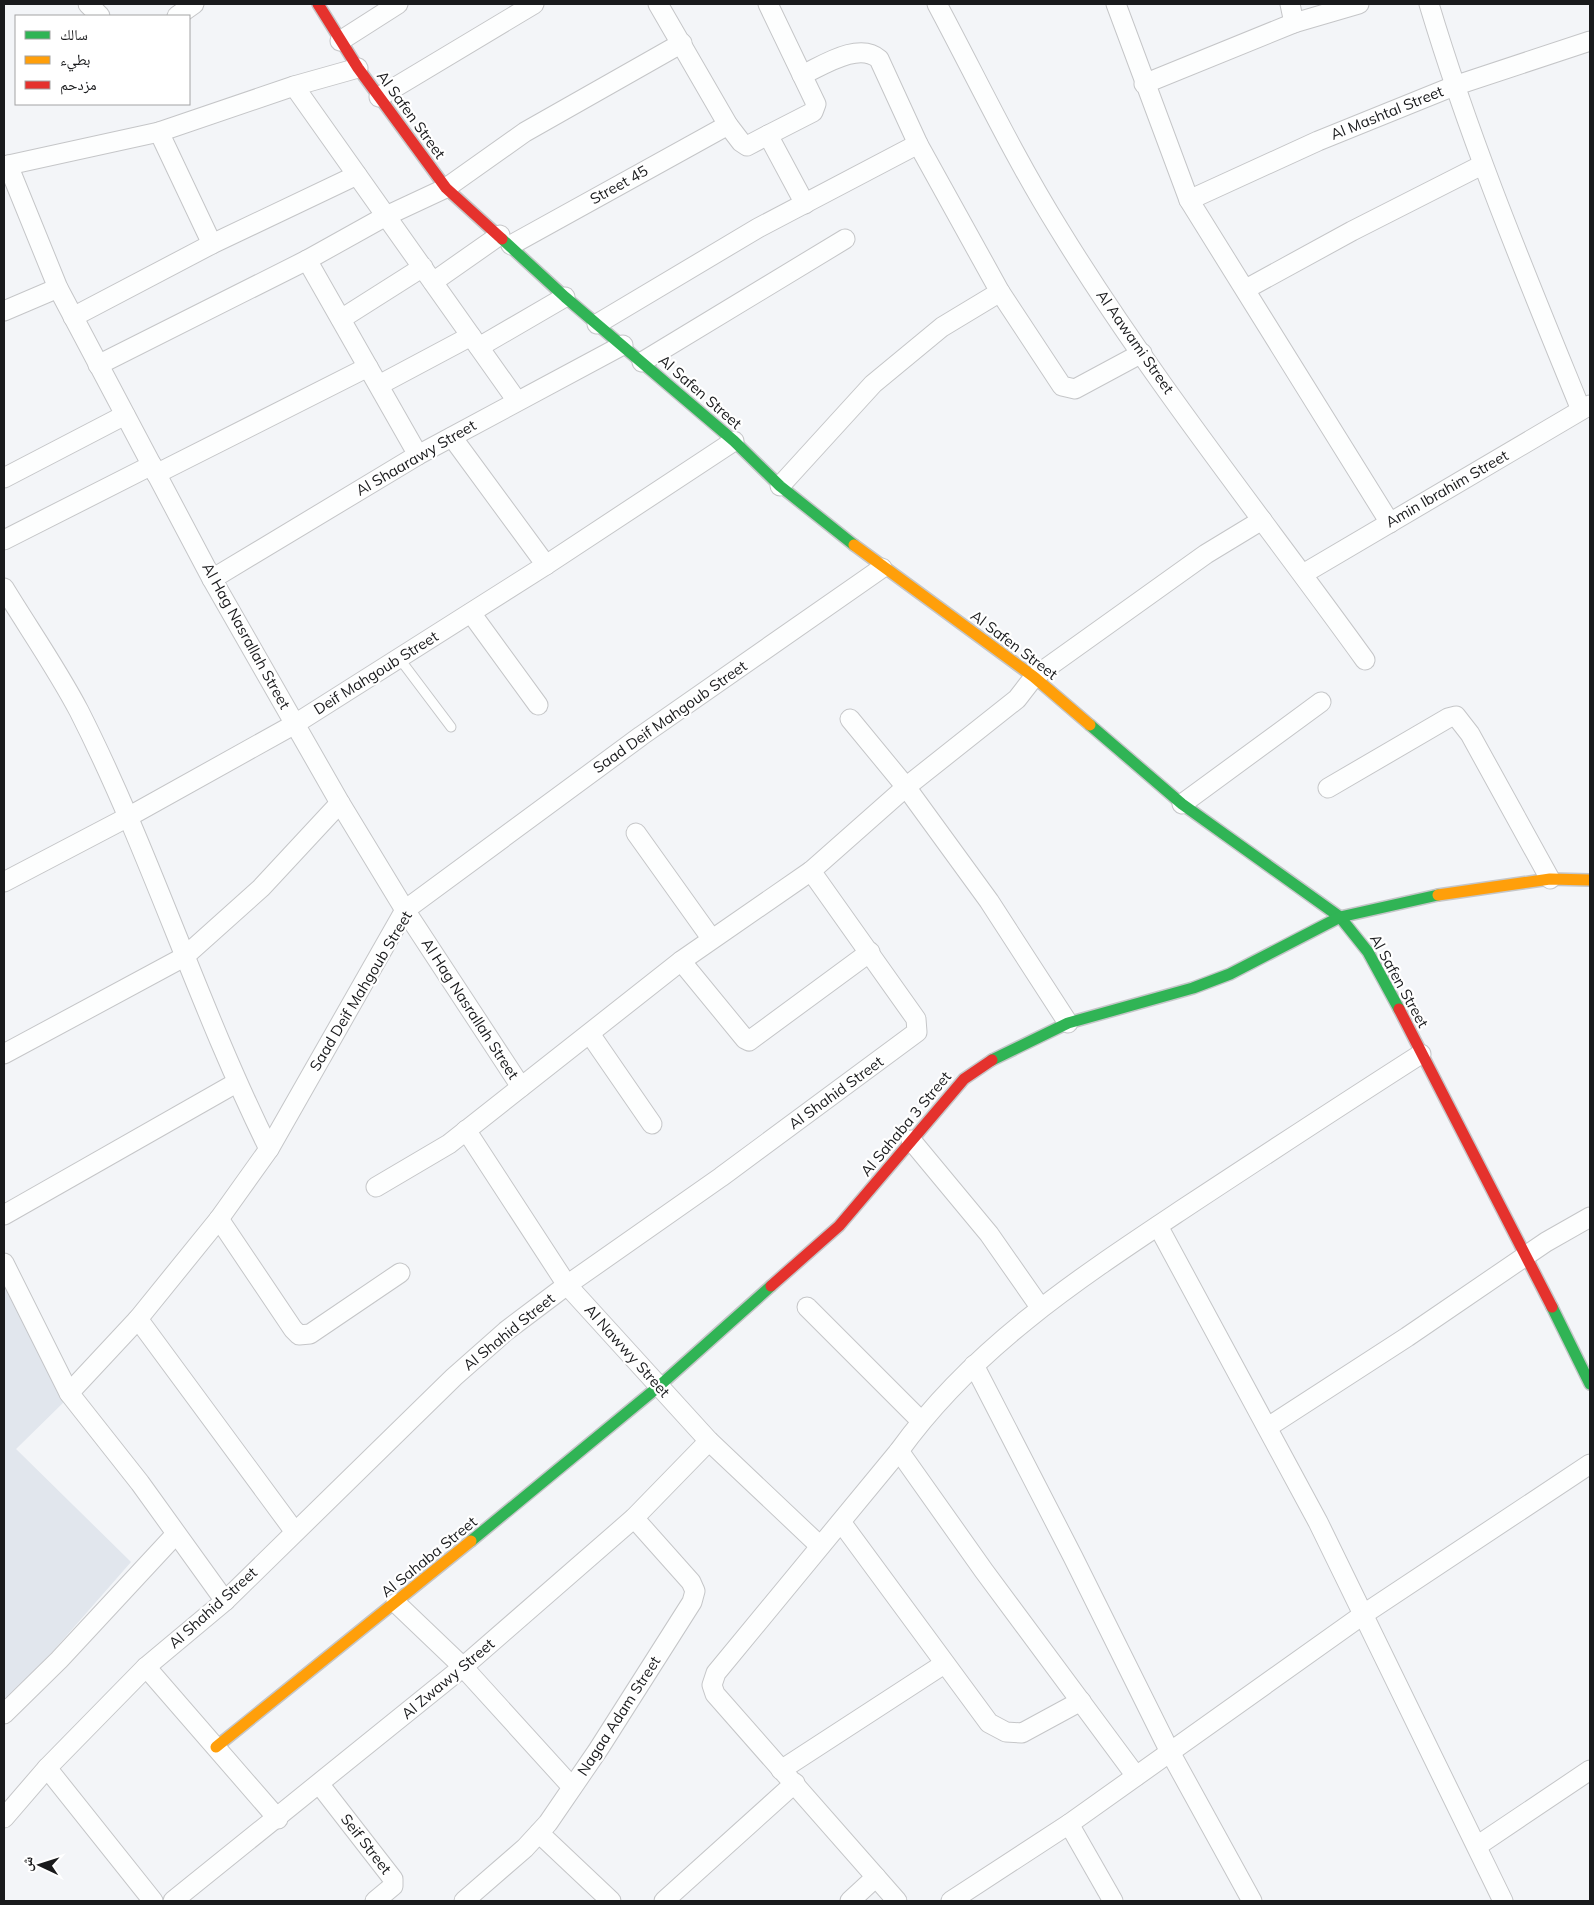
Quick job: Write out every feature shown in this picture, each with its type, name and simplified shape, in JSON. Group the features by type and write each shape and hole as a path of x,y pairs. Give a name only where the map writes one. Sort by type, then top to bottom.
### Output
{"street":[{"path":"88,4 99,15"},
{"path":"178,15 194,4"},
{"name":"Al Safen Street","path":"318,4 358,68 446,188 505,240 565,297 734,441 780,486 882,568 1034,677 1182,804 1340,917 1368,949 1421,1054 1527,1254 1590,1384"},
{"path":"340,41 398,4"},
{"path":"379,97 534,4"},
{"path":"658,4 728,125 741,142 747,146 816,110 816,104 768,4"},
{"name":"Al Aawami Street","path":"937,4 1034,187 1059,230 1142,353 1365,660"},
{"path":"1116,4 1144,84 1189,200 1390,523"},
{"path":"1290,4 1294,23"},
{"path":"1144,84 1294,23 1359,4"},
{"path":"1429,4 1454,86 1482,165 1585,408"},
{"name":"Al Mashtal Street","path":"1189,200 1318,141 1454,86 1590,40"},
{"path":"98,364 307,260 386,216 446,188 525,132 682,43"},
{"path":"802,75 834,60 859,53 874,55 879,59 918,144 1000,292 1057,382 1068,389 1075,389 1142,353"},
{"path":"6,166 159,132 294,86 358,68"},
{"path":"294,86 517,401"},
{"name":"Street 45","path":"340,319 428,275 505,240 728,125"},
{"path":"159,132 212,244"},
{"path":"768,135 805,204"},
{"path":"597,324 758,228 918,144"},
{"path":"1246,289 1352,231 1482,165"},
{"name":"Al Hag Nasrallah Street","path":"6,166 58,288 212,578 340,803 405,910 521,1087"},
{"path":"73,317 212,244 357,175"},
{"path":"642,362 845,239"},
{"path":"307,260 418,455"},
{"path":"4,311 58,288"},
{"path":"780,486 873,384 942,328 1000,292"},
{"path":"379,385 565,297"},
{"name":"Al Shaarawy Street","path":"212,578 418,455 623,346"},
{"path":"4,540 368,367"},
{"name":"Amin Ibrahim Street","path":"1303,574 1585,408"},
{"path":"5,474 125,415"},
{"path":"452,437 546,566"},
{"name":"Deif Mahgoub Street","path":"4,882 128,817 295,724 546,566 734,441"},
{"path":"376,1187 449,1144 681,961 811,871 906,787 1017,699 1034,677 1162,584 1262,520"},
{"name":"Saad Deif Mahgoub Street","path":"69,1393 138,1319 219,1219 268,1149 405,910 641,736 882,568"},
{"path":"7,601 78,711 128,817 236,1083 268,1149"},
{"path":"471,613 538,705"},
{"path":"1182,804 1321,702"},
{"path":"1328,788 1448,718 1456,716 1470,734 1550,879"},
{"path":"850,719 906,787 989,901 1068,1023"},
{"path":"4,1054 184,957 261,888 340,803"},
{"path":"636,833 712,938"},
{"name":"Al Shahid Street","path":"4,1818 47,1768 146,1667 225,1601 454,1377 506,1331 567,1284 729,1171 917,1032 916,1019 811,871"},
{"name":"Al Sahaba 3 Street","path":"658,1387 839,1226 964,1078 988,1062 1068,1023 1166,997 1230,974 1340,917 1441,894 1550,879 1590,880"},
{"path":"681,961 745,1039 749,1041 870,952"},
{"path":"590,1034 652,1124"},
{"path":"897,1901 715,1694 712,1685 716,1673 899,1451 921,1421 974,1365 1040,1307 1311,1124 1421,1054"},
{"path":"4,1215 236,1083"},
{"name":"Al Nawwy Street","path":"466,1130 567,1284 658,1387 710,1441 820,1546"},
{"path":"912,1140 989,1234 1040,1307"},
{"path":"1268,1427 1408,1337 1527,1254 1590,1217"},
{"path":"219,1219 293,1329 300,1334 310,1334 400,1273"},
{"path":"1158,1226 1268,1427 1364,1614 1503,1901"},
{"path":"4,1263 69,1393 225,1601"},
{"path":"807,1307 921,1421"},
{"path":"138,1319 295,1532"},
{"path":"974,1365 1073,1557 1170,1752 1252,1901"},
{"name":"Al Sahaba Street","path":"216,1747 396,1603 658,1387"},
{"name":"Al Zwawy Street","path":"173,1901 278,1819 464,1668 634,1518 710,1441"},
{"path":"899,1451 984,1572 1136,1776"},
{"path":"951,1901 1069,1824 1364,1614 1590,1464"},
{"name":"Nagaa Adam Street","path":"471,1899 539,1833 572,1787 695,1596 691,1582 634,1518"},
{"path":"841,1522 989,1723 1006,1732 1022,1732 1081,1701"},
{"path":"4,1714 59,1660 176,1534"},
{"path":"396,1603 464,1668 572,1787"},
{"path":"781,1770 944,1664"},
{"path":"146,1667 278,1819"},
{"path":"47,1768 153,1901"},
{"path":"1476,1846 1590,1770"},
{"path":"664,1901 795,1784"},
{"name":"Seif Street","path":"320,1785 393,1879 393,1886 375,1901"},
{"path":"1069,1824 1113,1901"},
{"path":"539,1833 610,1901"},
{"path":"850,1901 876,1878"}],"lane":[{"path":"399,658 451,727"}],"shaded area":[{"path":"4,1275 68,1398 16,1449 131,1562 4,1707"}],"traffic: fast":[{"path":"502,239 565,297 734,441 780,486 854,545"},
{"path":"1090,725 1182,804 1340,917 1368,952 1399,1009"},
{"path":"992,1060 1068,1023 1193,988 1230,974 1340,917 1438,895"},
{"path":"471,1541 658,1387 771,1286"},
{"path":"1552,1307 1590,1384"}],"traffic: slow":[{"path":"854,545 1034,677 1090,725"},
{"path":"1438,895 1550,879 1590,880"},
{"path":"216,1747 471,1541"}],"traffic: jam":[{"path":"318,4 358,68 446,188 502,239"},
{"path":"1399,1009 1552,1307"},
{"path":"771,1286 839,1226 964,1079 992,1060"}]}
